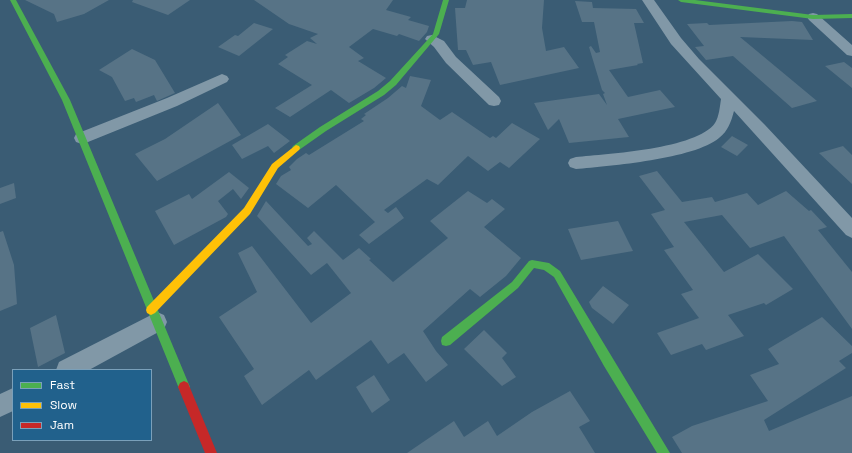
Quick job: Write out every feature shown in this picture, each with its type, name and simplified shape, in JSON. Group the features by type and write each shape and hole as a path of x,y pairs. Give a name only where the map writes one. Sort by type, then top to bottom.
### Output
{"street":[{"path":"13,0 66,100 211,453"},
{"path":"69,369 154,316 247,211 275,166 289,153 323,129 381,93 393,83 436,34 446,0"},
{"path":"648,0 676,41 760,129 852,230"},
{"path":"681,0 813,17 852,16"},
{"path":"813,17 852,52"},
{"path":"432,39 439,44 456,65 494,101"},
{"path":"82,138 172,102 222,79"},
{"path":"576,163 632,158 690,145 713,134 722,125 729,98"},
{"path":"446,341 515,286 532,264 539,263 549,266 557,274 608,362 664,453"},
{"path":"0,406 12,400"}],"building":[{"path":"25,0 109,0 84,14 57,22 54,14"},
{"path":"133,0 190,0 168,15 132,2"},
{"path":"254,0 393,0 386,10 411,17 408,20 429,26 427,32 419,41 399,34 397,36 373,29 349,47 364,58 358,61 386,78 374,88 349,103 331,90 290,117 275,108 312,85 278,64 288,57 285,55 307,41 317,44 310,38 318,34 289,24"},
{"path":"467,0 544,0 542,28 546,51 564,47 579,68 500,85 491,62 473,65 466,50 458,50 455,8 465,8"},
{"path":"575,1 592,2 593,8 636,9 644,23 634,23 643,63 609,70 628,97 660,90 675,107 618,119 629,137 569,143 559,119 548,130 534,103 599,94 607,105 603,94 605,93 602,90 589,47 591,46 596,53 600,52 594,22 582,22"},
{"path":"792,21 802,22 813,40 740,37 817,101 792,108 733,56 706,60 695,47 704,46 687,24 707,23 709,25"},
{"path":"254,23 273,29 239,56 218,47 235,35 238,36"},
{"path":"132,49 155,60 175,93 157,101 154,95 136,102 134,98 125,101 112,77 99,70"},
{"path":"844,62 852,68 852,88 825,66"},
{"path":"410,76 431,80 421,106 440,120 452,112 490,138 493,136 496,138 512,123 540,139 509,168 500,162 488,171 468,156 438,185 427,179 384,210 388,213 396,207 404,218 369,244 359,235 375,222 336,185 308,208 276,184 281,176 291,170 289,167 297,159 306,153 309,155 364,121 361,119 366,115 364,114 388,98 402,86 406,88"},
{"path":"218,103 241,135 157,181 135,154 165,139"},
{"path":"268,124 290,141 274,153 268,146 242,159 232,145"},
{"path":"732,136 748,145 737,156 721,147"},
{"path":"843,146 852,155 852,184 819,153"},
{"path":"657,171 682,202 712,197 715,202 747,193 758,205 786,191 809,211 811,210 827,227 818,230 852,272 852,329 784,236 750,248 722,215 684,222 724,272 758,254 793,289 766,305 764,303 728,315 744,336 706,350 702,344 671,355 657,333 699,318 681,294 693,290 664,250 674,247 651,214 665,210 639,176"},
{"path":"229,172 249,188 241,199 233,189 218,201 228,214 226,217 174,245 155,211 189,194 192,199"},
{"path":"14,183 16,198 0,204 0,188"},
{"path":"468,191 487,203 492,199 505,209 484,227 521,258 506,276 480,297 470,289 423,331 436,351 448,365 426,382 404,353 388,364 371,340 316,380 309,370 262,405 244,376 254,369 219,317 257,292 238,253 252,246 311,323 351,293 327,263 311,275 257,216 266,201 308,246 312,244 307,238 314,231 343,260 359,248 371,259 369,260 393,282 448,238 430,221"},
{"path":"618,221 633,251 581,260 568,229"},
{"path":"3,231 14,265 17,304 0,311 0,232"},
{"path":"603,286 629,305 613,324 592,308 589,302"},
{"path":"56,315 65,353 38,367 30,328"},
{"path":"822,317 852,346 852,353 839,361 846,368 764,420 769,431 852,396 852,453 682,453 672,437 692,426 768,401 750,375 779,364 768,349"},
{"path":"484,330 507,353 502,358 516,377 502,386 464,349"},
{"path":"374,375 390,400 372,413 356,387"},
{"path":"570,391 590,421 579,427 595,453 407,453 454,421 464,437 488,421 497,436 532,412"}],"traffic: fast":[{"path":"13,0 66,100 184,387"},
{"path":"296,148 323,129 381,93 393,83 436,34 446,0"},
{"path":"681,0 813,17 852,16"},
{"path":"446,341 515,285 532,264 546,266 557,274 608,362 664,453"}],"traffic: slow":[{"path":"151,310 247,211 275,166 296,148"}],"traffic: jam":[{"path":"184,387 211,453"}]}
